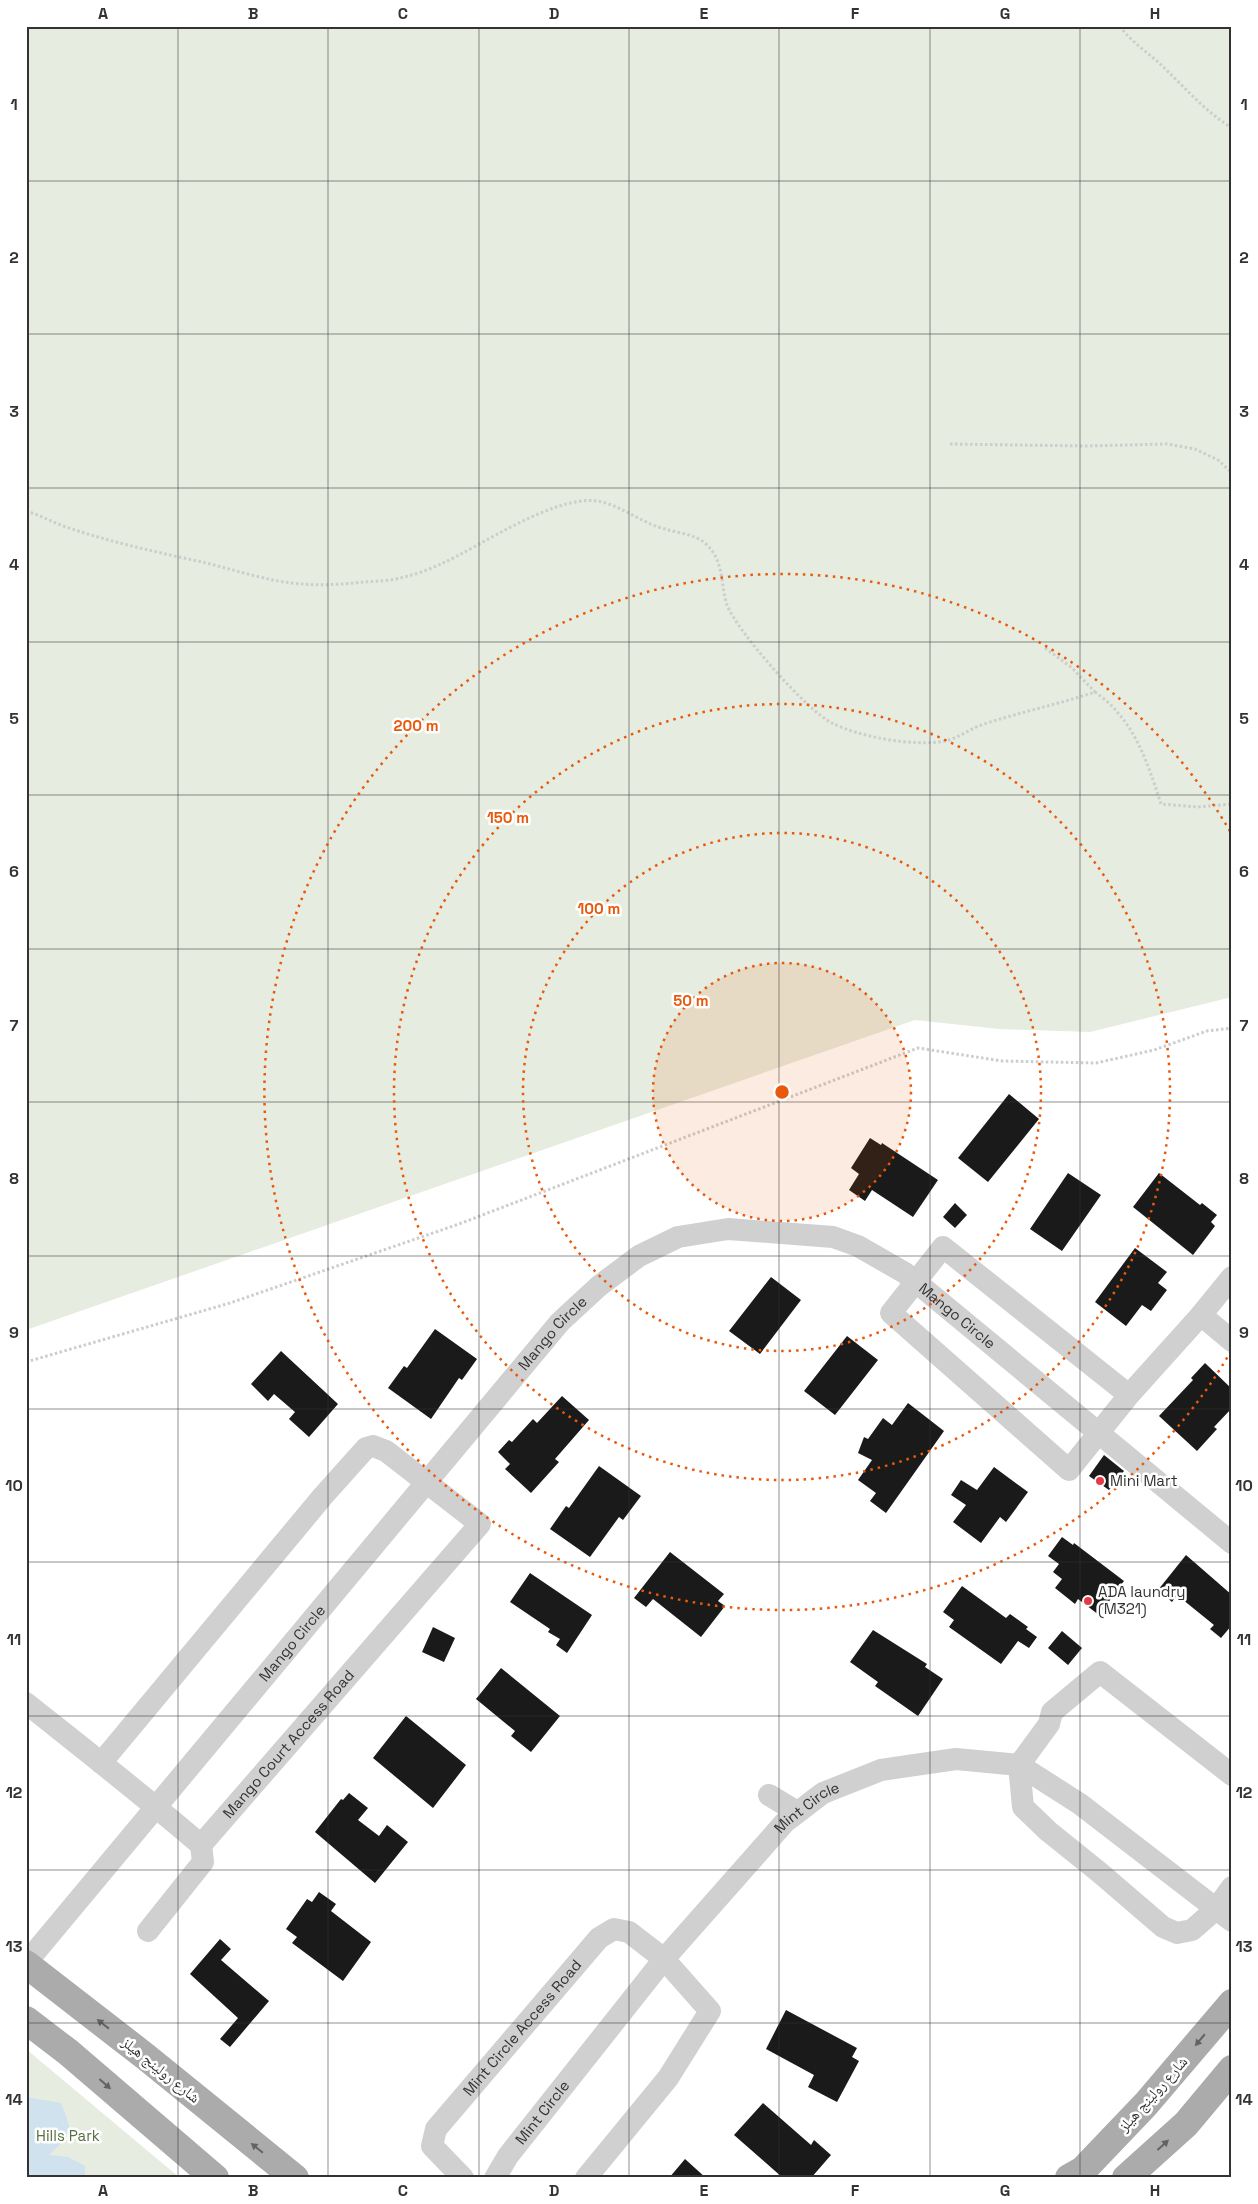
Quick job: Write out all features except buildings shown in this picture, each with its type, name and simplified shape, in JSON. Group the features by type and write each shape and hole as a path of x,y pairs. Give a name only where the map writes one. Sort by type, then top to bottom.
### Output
{"main road":[{"name":"شارع رولينج هيلز","path":"26,1964 146,2057 295,2178"},
{"name":"شارع رولينج هيلز","path":"1080,2175 1146,2104 1232,2003"},
{"path":"26,2020 68,2052 215,2178"},
{"path":"1126,2178 1186,2124 1232,2068"}],"street":[{"name":"Mango Circle","path":"26,1964 560,1322 599,1286 638,1256 678,1237 728,1229 833,1237 858,1246 905,1272 1232,1543"},
{"path":"1129,1395 943,1247 891,1313 1069,1470 1129,1395 1201,1315 1232,1277"},
{"path":"1201,1315 1232,1341"},
{"path":"101,1763 323,1496 366,1448 373,1446 386,1451 427,1482"},
{"name":"Mango Court Access Road","path":"201,1845 480,1524 427,1482"},
{"path":"1232,1775 1100,1672 1052,1712 1049,1724 1019,1765 1023,1807 1048,1831 1100,1872 1163,1927 1177,1933 1192,1930 1224,1915 1232,1887"},
{"path":"26,1703 201,1845 202,1862 148,1931"},
{"name":"Mint Circle","path":"495,2178 508,2156 664,1959 785,1822 823,1793 882,1770 956,1759 1019,1765 1080,1804 1224,1915"},
{"path":"769,1795 798,1812"},
{"name":"Mint Circle Access Road","path":"463,2178 432,2146 436,2129 599,1938 614,1929 629,1932 664,1959"},
{"path":"586,2178 668,2078 710,2011 664,1959"}],"path":[{"path":"1120,26 1217,119 1232,128"},
{"path":"950,444 1086,446 1167,444 1195,449 1218,460 1232,473"},
{"path":"26,511 63,526 135,548 301,584 350,583 398,579 439,565 538,515 573,502 597,501 612,506 639,520 663,529 688,535 704,543 715,557 723,577 727,605 742,630 784,680 830,723 858,732 894,740 927,743 947,741 978,725 1058,704 1095,692"},
{"path":"1045,648 1071,667 1119,713 1150,767 1161,804 1198,807 1232,804"},
{"path":"26,1362 230,1303 459,1224 918,1048 1002,1061 1096,1063 1154,1050 1207,1031 1232,1028"}],"green space":[{"path":"26,26 1232,26 1232,997 1090,1032 999,1029 915,1020 26,1330"},
{"name":"Hills Park","path":"26,2049 180,2178 26,2178"}],"water":[{"path":"26,2097 61,2103 68,2121 69,2132 63,2142 49,2155 68,2157 85,2166 85,2178 26,2178"}],"place":[{"name":"Mini Mart","path":"1100,1481"},
{"name":"ADA laundry (M321)","path":"1088,1601"}]}
